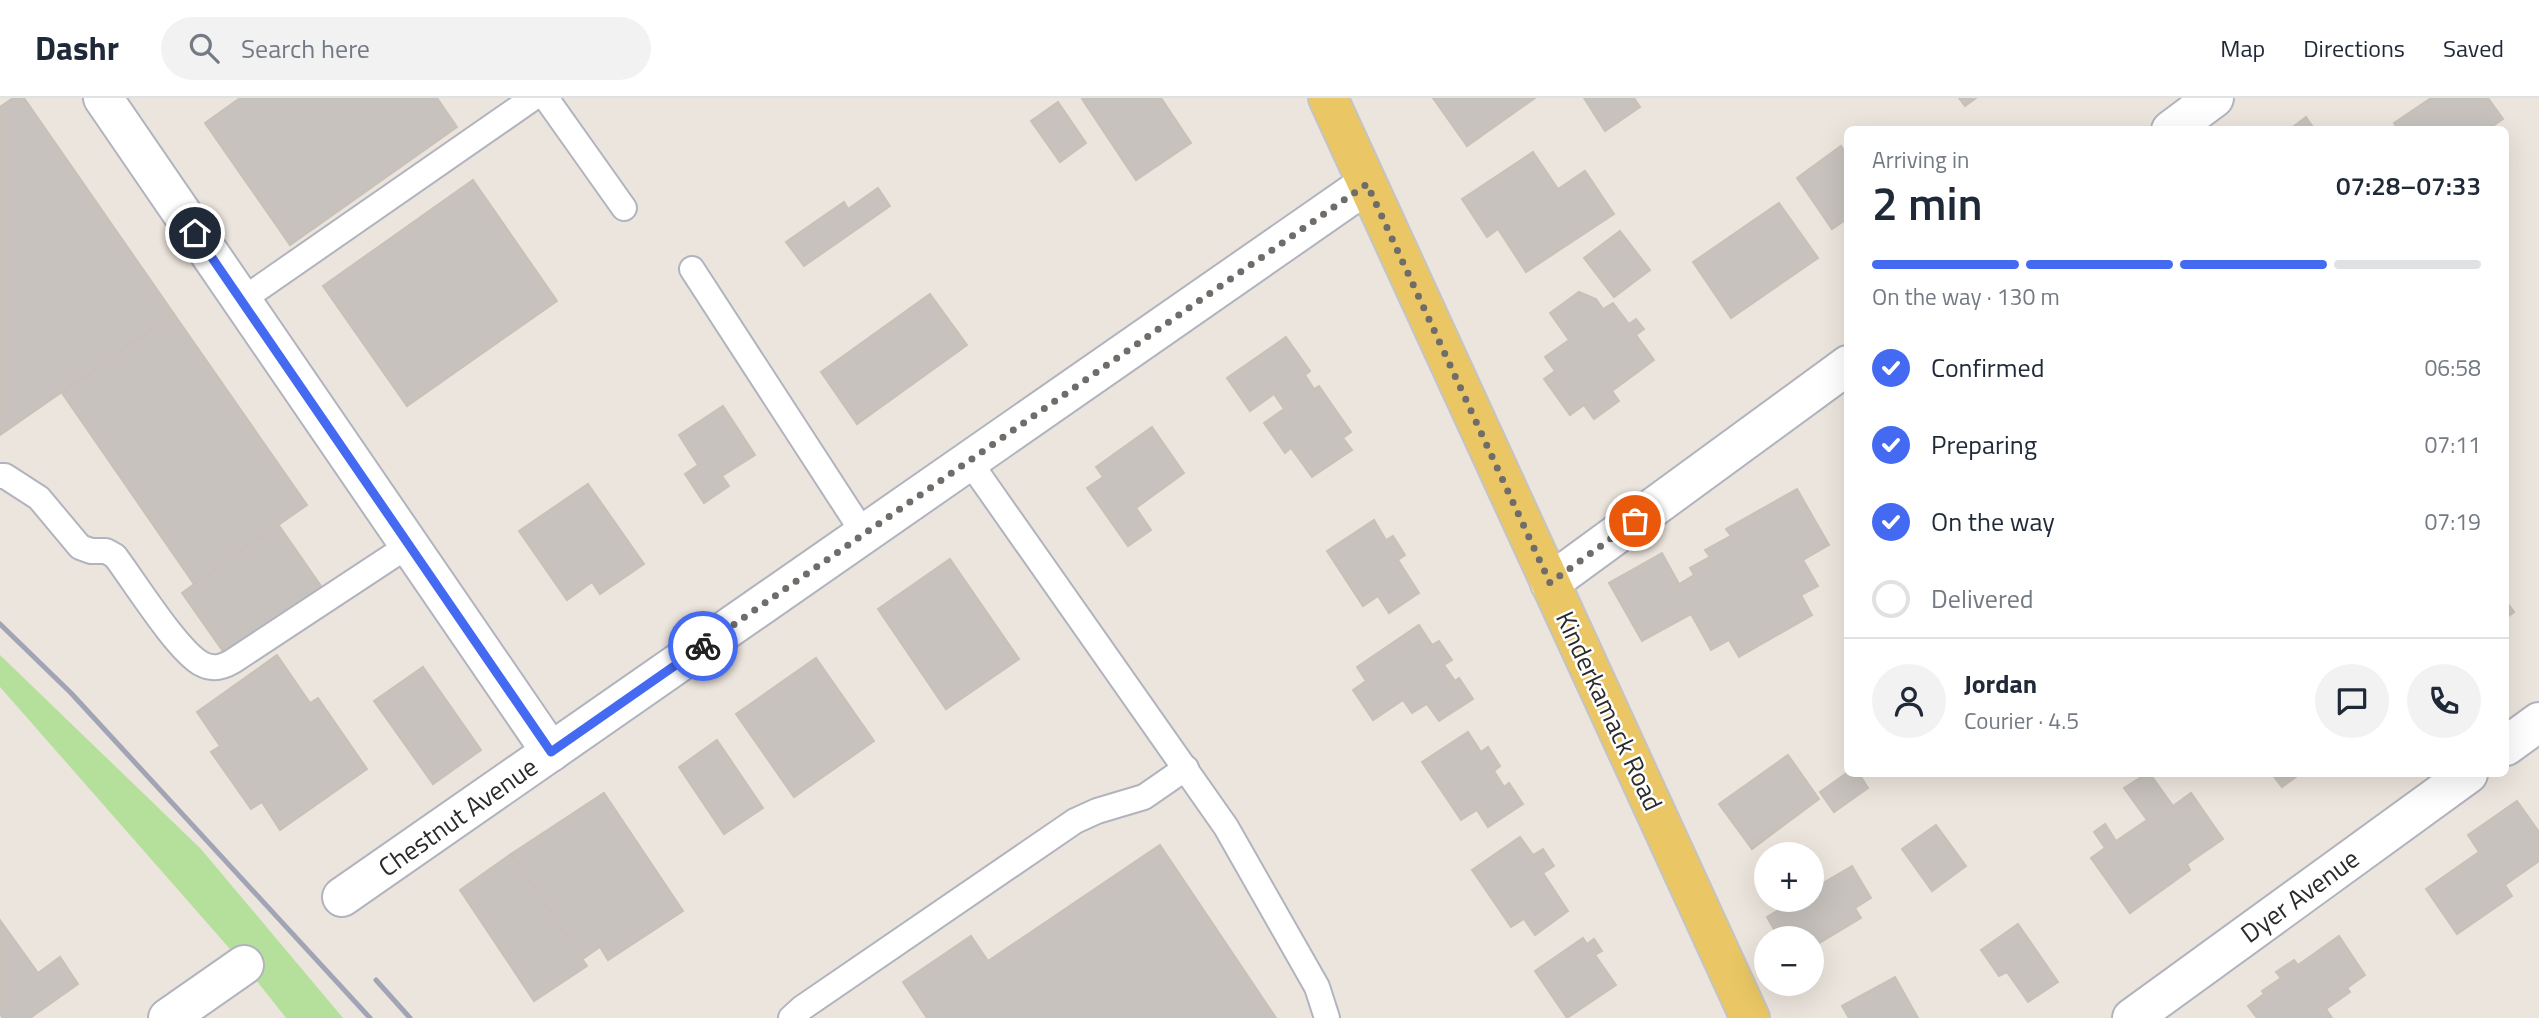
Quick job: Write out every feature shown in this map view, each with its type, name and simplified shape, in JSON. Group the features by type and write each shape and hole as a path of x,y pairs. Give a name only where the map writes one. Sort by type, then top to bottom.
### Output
{"main road":[{"name":"Kinderkamack Road","path":"1328,98 1750,1018"}],"street":[{"path":"103,98 551,752"},
{"path":"2176,126 2214,98"},
{"name":"Chestnut Avenue","path":"342,897 1367,184"},
{"path":"1550,583 1844,368"},
{"path":"2509,744 2539,722"},
{"name":"Dyer Avenue","path":"2132,1018 2464,777"},
{"path":"168,1018 244,965"}],"lane":[{"path":"242,300 533,98"},
{"path":"546,98 624,208"},
{"path":"692,269 864,534"},
{"path":"969,461 1233,838 1317,987 1327,1018"},
{"path":"0,476 5,476 38,498 80,547 91,551 106,551 115,556 183,650 205,666 221,668 233,661 409,545"},
{"path":"791,1018 1075,821 1097,811 1144,797 1186,768"}],"green space":[{"path":"0,655 201,849 343,1018 286,1018 244,965 0,687"}],"building":[{"path":"13,98 24,98 174,314 0,435 0,107"},
{"path":"240,98 437,98 457,127 290,245 205,123"},
{"path":"1083,98 1161,98 1191,143 1136,180"},
{"path":"1433,98 1535,98 1467,146"},
{"path":"1584,98 1634,98 1640,107 1605,131"},
{"path":"1959,98 1976,98 1965,106"},
{"path":"2431,98 2488,98 2503,119 2493,126 2396,126 2394,123"},
{"path":"1058,102 1086,143 1060,162 1031,121"},
{"path":"2306,117 2312,126 2294,126"},
{"path":"1841,146 1844,150 1844,221 1832,229 1797,178"},
{"path":"1533,152 1558,189 1585,171 1614,214 1526,272 1498,229 1487,237 1462,199"},
{"path":"473,180 557,301 407,406 323,286"},
{"path":"878,188 890,206 804,266 786,242 844,202 848,209"},
{"path":"1779,203 1818,258 1731,318 1693,262"},
{"path":"1620,231 1650,270 1614,297 1584,258"},
{"path":"1579,292 1596,299 1603,309 1613,303 1629,324 1636,319 1644,329 1636,335 1654,360 1612,391 1619,401 1594,419 1584,405 1570,415 1544,379 1555,371 1545,357 1569,340 1550,313"},
{"path":"930,294 967,345 857,424 821,372"},
{"path":"174,314 307,505 194,584 62,393"},
{"path":"1286,337 1310,371 1305,375 1314,389 1319,386 1351,432 1343,438 1352,450 1312,477 1291,448 1285,453 1264,423 1284,409 1274,394 1250,411 1227,378"},
{"path":"723,406 755,455 722,476 729,486 704,503 685,474 698,465 679,435"},
{"path":"1152,427 1184,473 1136,508 1151,530 1128,546 1087,488 1103,477 1096,467"},
{"path":"588,484 644,564 600,594 592,582 567,600 519,531"},
{"path":"1797,489 1829,545 1803,560 1818,586 1801,595 1812,615 1739,657 1729,640 1711,650 1691,614 1642,641 1609,583 1662,553 1679,584 1694,575 1690,568 1710,557 1705,550 1731,536 1726,529"},
{"path":"1374,520 1386,540 1393,536 1405,555 1398,560 1419,593 1389,613 1378,596 1363,606 1327,551"},
{"path":"278,524 321,586 225,654 182,593"},
{"path":"950,559 1019,659 946,709 878,609"},
{"path":"1419,625 1432,645 1439,641 1452,660 1444,665 1455,681 1459,678 1473,699 1439,721 1427,704 1412,713 1403,700 1373,720 1353,690 1366,681 1357,667"},
{"path":"277,655 310,703 318,698 367,769 280,830 262,802 251,809 211,752 220,746 197,712"},
{"path":"816,658 874,741 794,797 736,714"},
{"path":"423,667 481,750 433,784 374,701"},
{"path":"1468,732 1481,752 1488,747 1500,766 1494,771 1504,787 1509,783 1523,804 1488,827 1477,810 1461,820 1422,762"},
{"path":"717,740 763,808 724,834 679,767"},
{"path":"1788,755 1819,799 1761,842 1754,842 1752,849 1719,804"},
{"path":"1844,775 1844,777 1861,777 1868,788 1834,812 1820,792"},
{"path":"2141,777 2152,777 2173,806 2191,793 2223,839 2187,864 2190,870 2130,913 2091,858 2105,848 2094,832 2105,824 2116,841 2147,820 2124,788"},
{"path":"2274,777 2296,777 2282,787"},
{"path":"604,793 683,911 608,960 600,947 581,960 511,854"},
{"path":"2517,801 2539,832 2539,861 2505,885 2512,896 2457,934 2426,889 2479,852 2468,835"},
{"path":"1936,825 1966,866 1932,891 1902,849"},
{"path":"1520,837 1533,855 1543,849 1554,866 1543,873 1568,911 1535,935 1524,919 1511,927 1472,870"},
{"path":"1160,845 1276,1018 927,1018 903,982 971,936 988,961"},
{"path":"511,854 587,966 534,1001 460,890"},
{"path":"1852,866 1871,898 1855,908 1861,918 1824,940 1824,926 1772,926 1767,917 1775,912 1824,912 1824,882"},
{"path":"0,920 38,973 60,957 78,984 30,1018 3,1018 0,1014"},
{"path":"2018,924 2058,982 2028,1002 2007,972 1999,976 1981,950"},
{"path":"2339,936 2365,975 2347,988 2350,992 2326,1009 2332,1018 2257,1018 2248,1006 2264,994 2262,991 2281,978 2276,972 2294,960 2298,965"},
{"path":"1583,938 1587,944 1594,939 1602,951 1595,955 1616,985 1567,1018 1535,971"},
{"path":"1895,977 1918,1018 1849,1018 1842,1006"}],"railway":[{"path":"0,624 71,693 370,1018"},
{"path":"376,980 410,1018"}],"way so far":[{"path":"703,646 1367,184 1550,583 1635,521"}],"route":[{"path":"195,233 551,752 703,646"}]}
